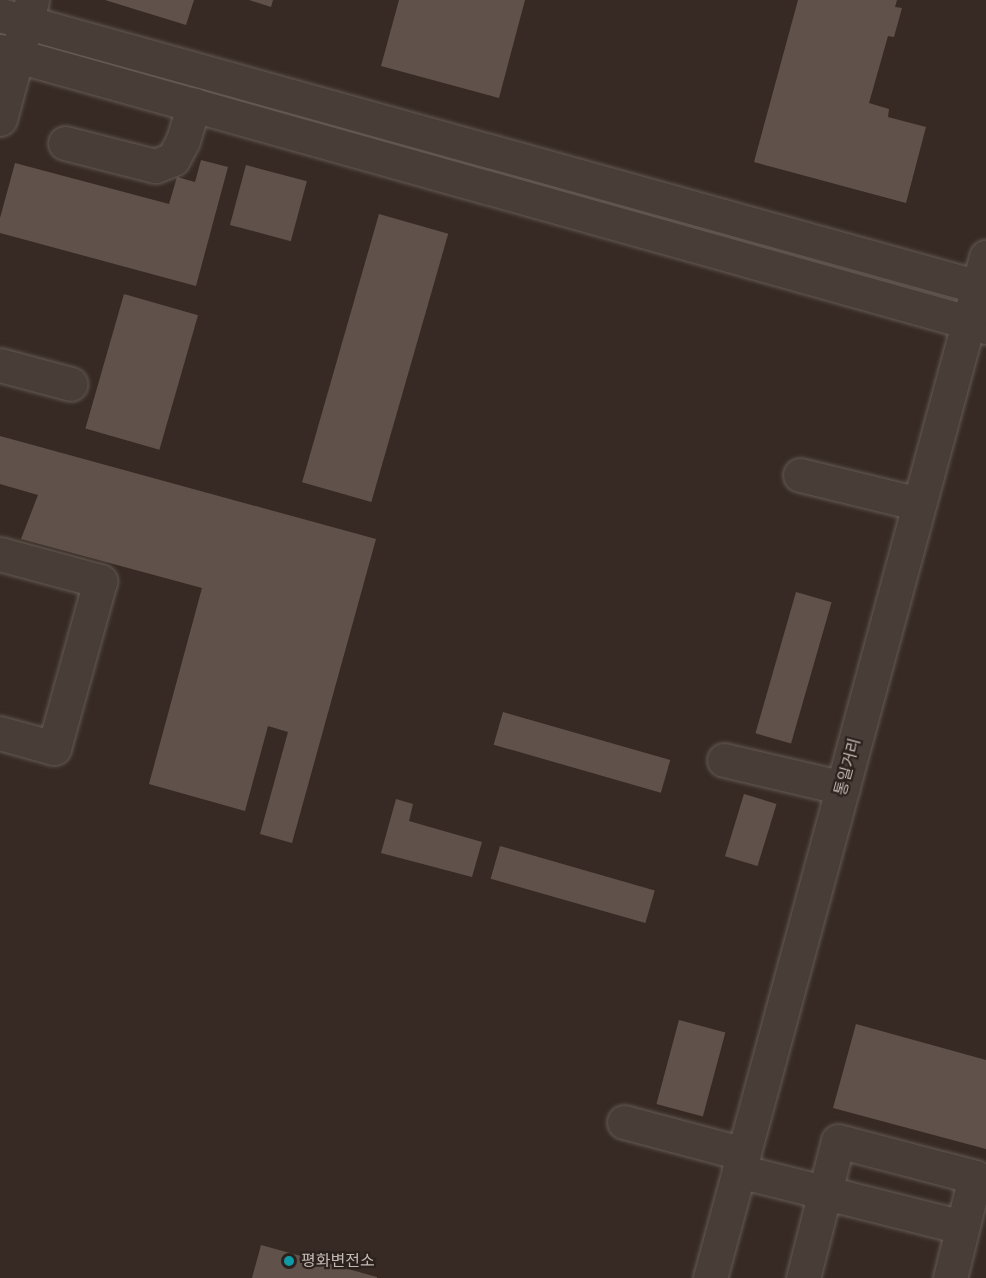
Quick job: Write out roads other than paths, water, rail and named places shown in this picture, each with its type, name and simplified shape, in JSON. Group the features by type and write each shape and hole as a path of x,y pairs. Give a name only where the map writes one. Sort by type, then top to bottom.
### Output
{"street":[{"path":"0,119 9,53 19,13 983,278"},
{"path":"9,53 977,325"},
{"path":"65,144 155,166 172,159 183,140 194,105"},
{"name":"통일거리","path":"710,1278 919,504 977,325 983,278"},
{"path":"0,365 71,384"},
{"path":"800,475 919,504"},
{"path":"0,554 100,581 54,748 0,733"},
{"path":"724,760 843,788"},
{"path":"624,1122 825,1193 962,1227"},
{"path":"803,1278 838,1141 981,1178 962,1227 950,1278"}],"place":[{"name":"평화변전소","path":"289,1261"}]}
